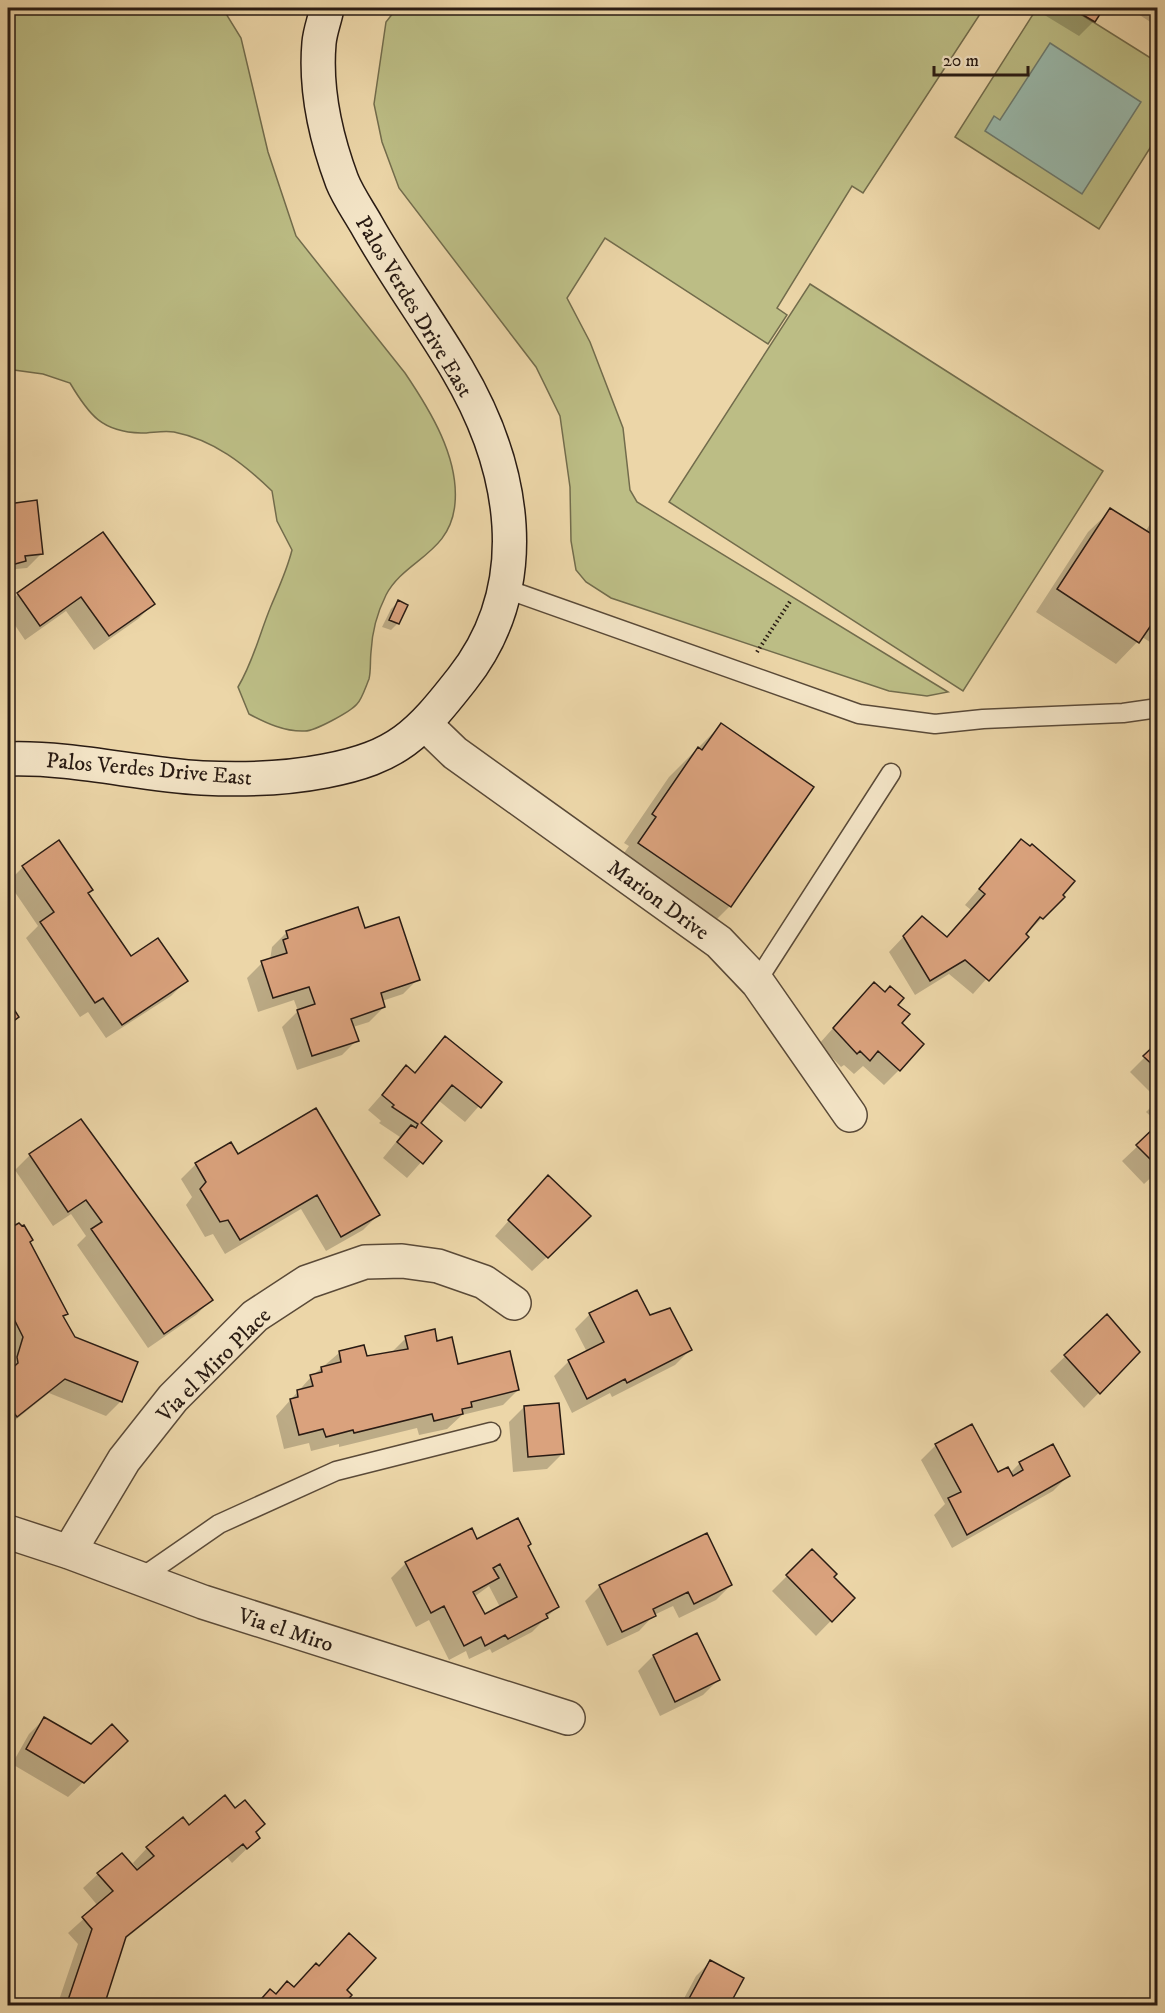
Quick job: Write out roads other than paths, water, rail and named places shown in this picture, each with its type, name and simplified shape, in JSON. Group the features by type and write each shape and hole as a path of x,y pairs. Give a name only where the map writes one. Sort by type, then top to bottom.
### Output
{"street":[{"name":"Palos Verdes Drive East","path":"8,759 41,758 202,778 270,779 325,771 371,760 407,741 426,725 483,653 506,589 510,527 498,458 458,371 392,271 343,183 321,106 319,43 327,8"},
{"name":"Marion Drive","path":"426,725 455,753 719,942 757,981 850,1115"},
{"name":"Via el Miro Place","path":"69,1552 124,1460 173,1398 255,1316 307,1282 365,1262 402,1261 438,1266 484,1282 514,1303"},
{"name":"Via el Miro","path":"8,1532 213,1605 568,1718"}],"lane":[{"path":"506,589 859,714 935,724 1123,713 1158,708"},
{"path":"757,981 891,773"},
{"path":"141,1578 219,1524 336,1471 491,1432"}]}
